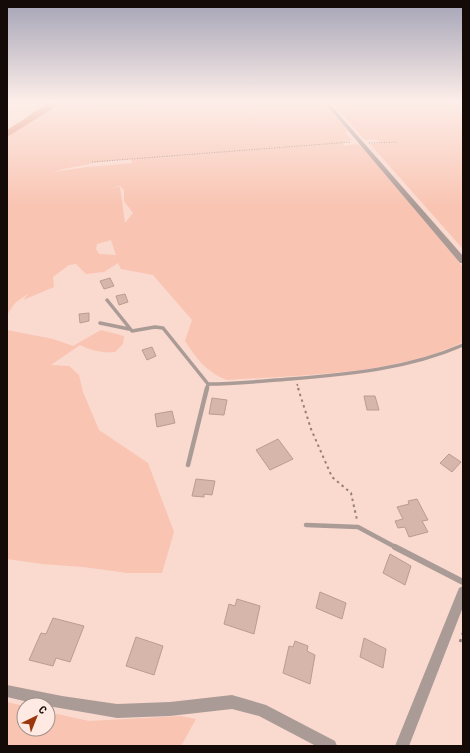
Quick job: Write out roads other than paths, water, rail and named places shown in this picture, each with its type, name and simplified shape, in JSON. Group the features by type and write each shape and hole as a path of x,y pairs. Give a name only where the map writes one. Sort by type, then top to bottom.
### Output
{"street":[{"path":"357,137 463,261"},
{"path":"402,746 463,592"},
{"path":"7,691 62,703 117,711 170,709 232,702 261,710 330,746"}],"lane":[{"path":"107,300 129,329"},
{"path":"100,323 129,329 136,332 158,326 163,328 208,384"},
{"path":"208,384 229,384 380,370 414,362 450,351 463,345"},
{"path":"188,466 208,384"},
{"path":"306,525 358,527 463,582"}]}
